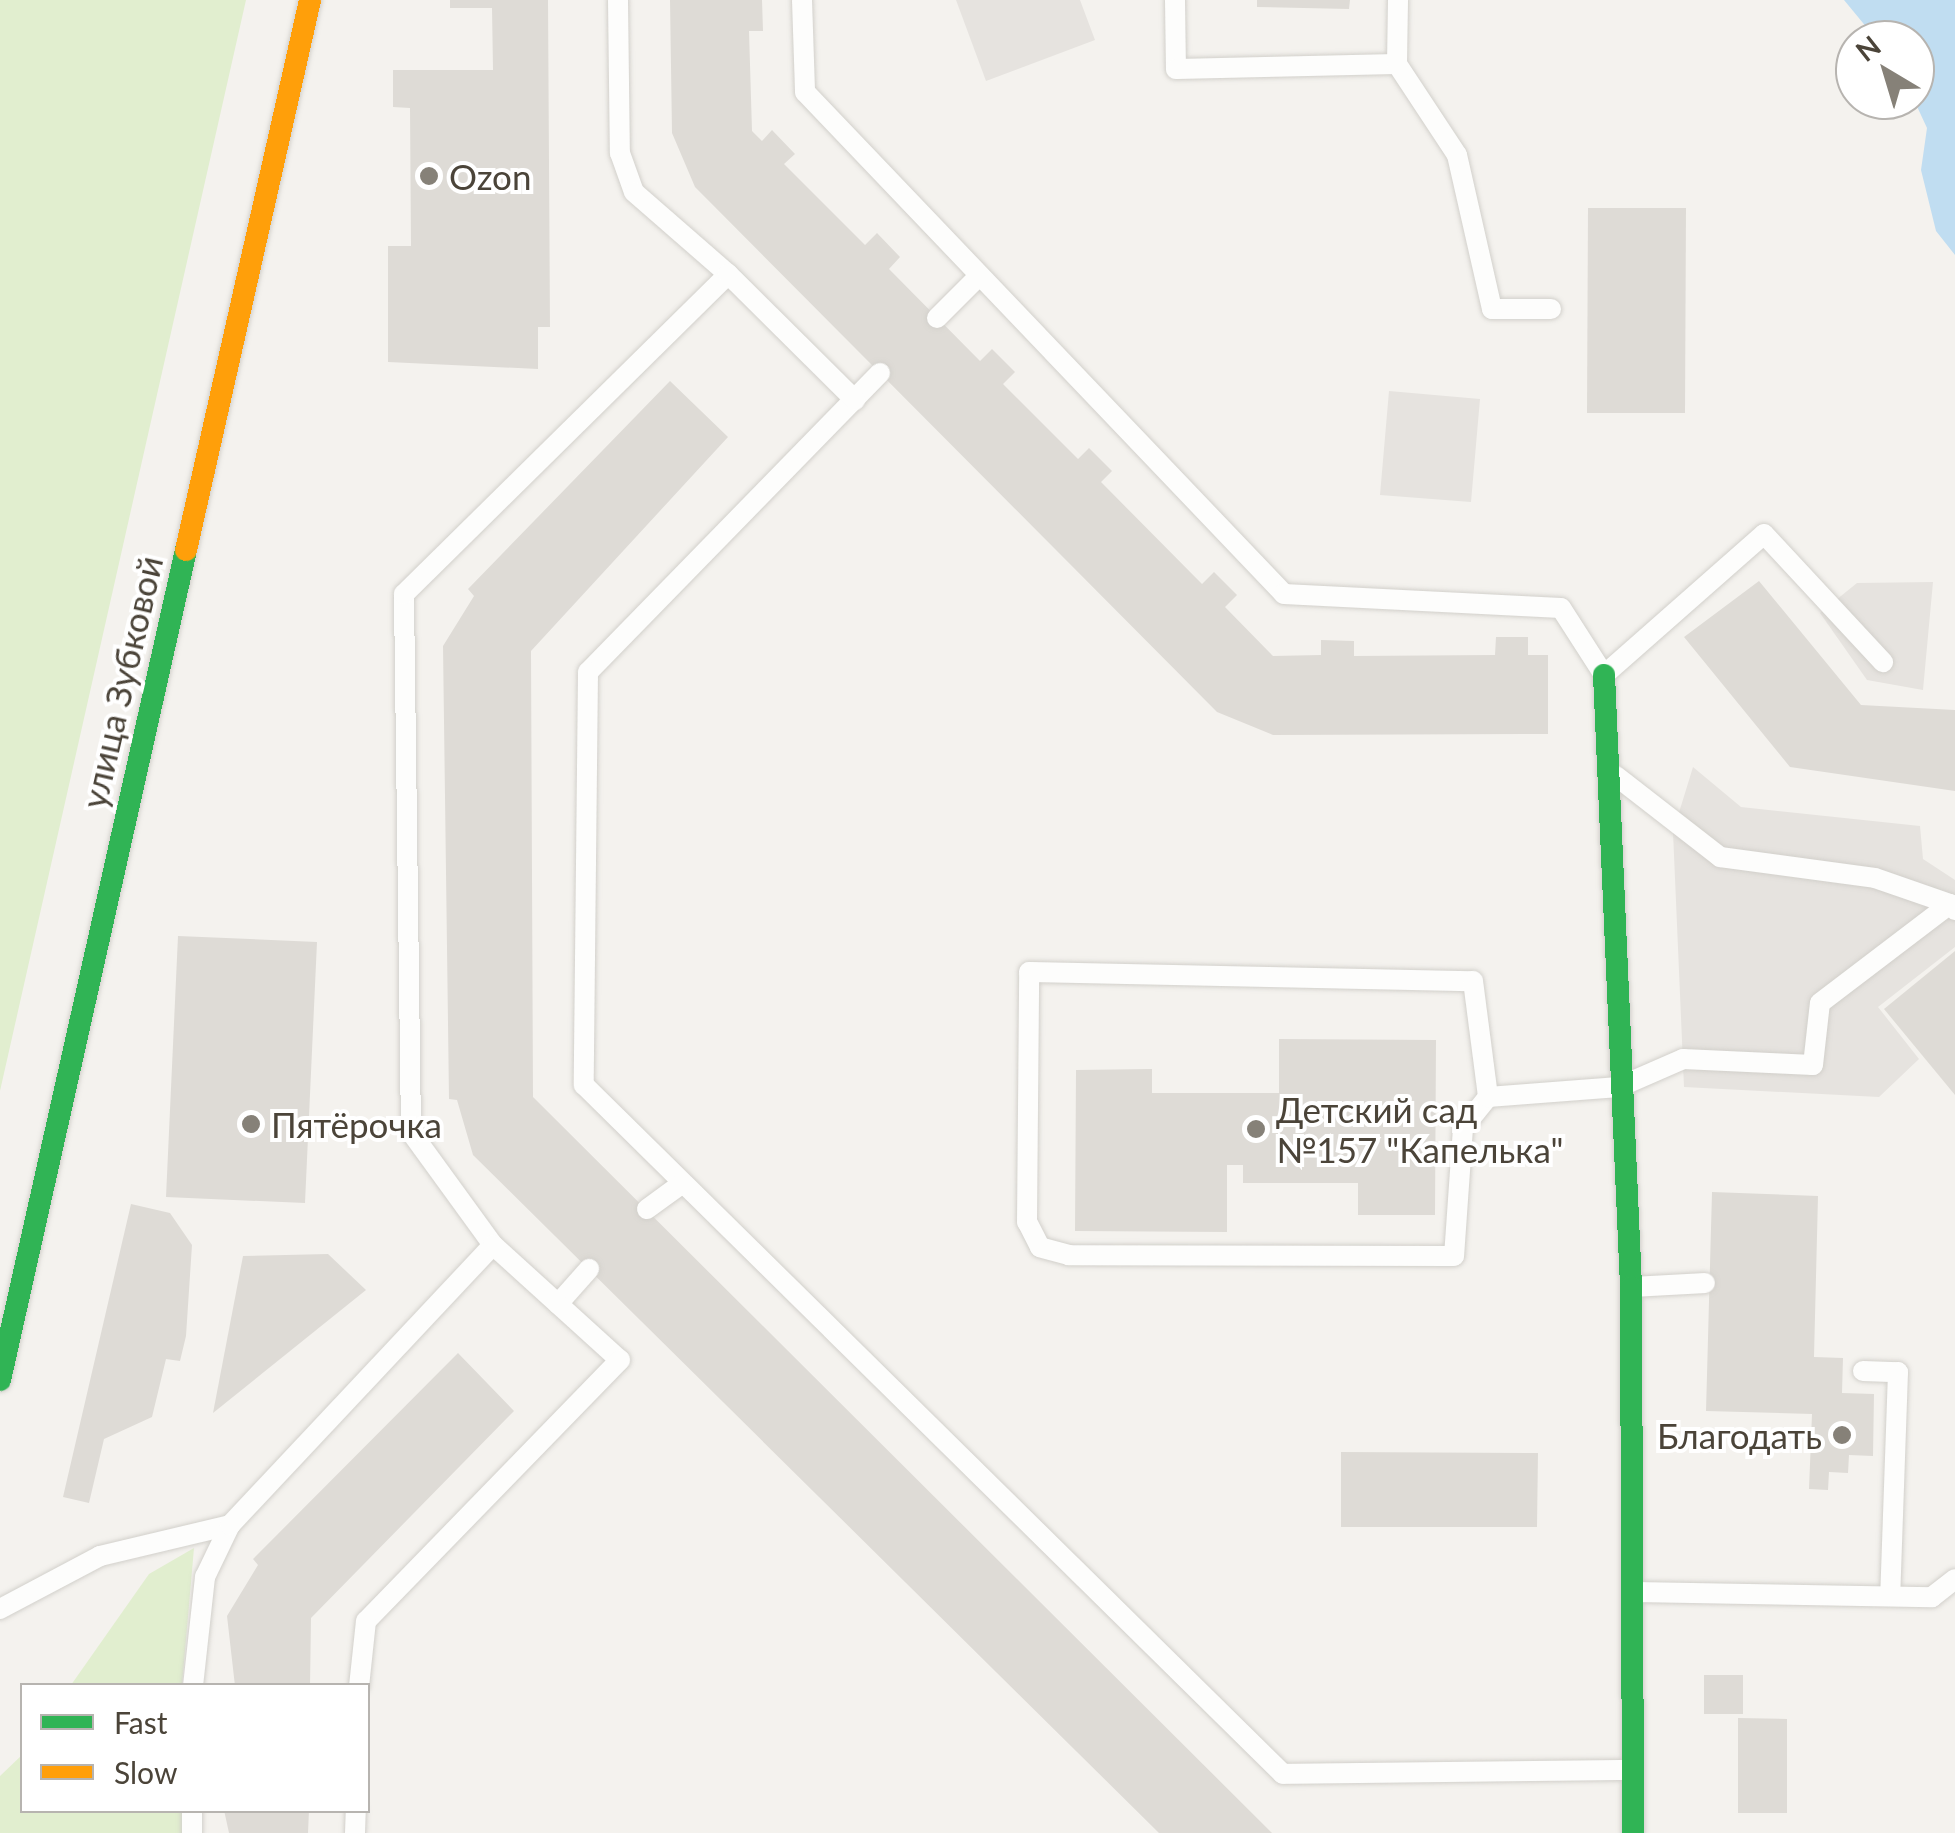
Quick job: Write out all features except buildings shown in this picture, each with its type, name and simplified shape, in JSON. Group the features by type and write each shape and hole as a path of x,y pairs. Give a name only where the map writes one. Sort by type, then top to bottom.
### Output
{"street":[{"name":"улица Зубковой","path":"0,1380 310,0"},
{"path":"1604,675 1619,1086 1632,1287 1633,1833"}],"lane":[{"path":"618,0 620,153 634,192 728,274 855,400"},
{"path":"802,0 805,92 1284,594 1560,608 1604,675 1764,534 1883,662"},
{"path":"1175,0 1176,68 1397,64"},
{"path":"1398,0 1397,64 1457,154 1492,310 1551,309"},
{"path":"359,1683 366,1620 620,1360 493,1245 412,1132 404,594 728,274"},
{"path":"938,318 978,277"},
{"path":"880,373 588,672 584,1085 680,1185 1283,1774 1633,1770"},
{"path":"1608,770 1720,858 1875,878 1953,907"},
{"path":"1488,1097 1473,981 1029,972 1027,1222 1040,1247 1068,1254 1454,1256 1464,1128 1488,1097 1619,1086 1682,1059 1813,1065 1820,1003 1953,907"},
{"path":"648,1209 680,1185"},
{"path":"193,1683 201,1593 230,1526 493,1245"},
{"path":"558,1304 588,1269"},
{"path":"1632,1287 1704,1283"},
{"path":"1863,1371 1898,1372 1890,1596"},
{"path":"0,1609 100,1556 230,1526"},
{"path":"1633,1592 1932,1597 1955,1579"}],"green space":[{"path":"0,0 246,0 0,1091"},
{"path":"194,1548 182,1683 72,1683 149,1574"},
{"path":"20,1757 20,1813 182,1813 182,1833 0,1833 0,1776"}],"shaded area":[{"path":"956,0 1080,0 1095,40 986,81"},
{"path":"1389,391 1480,399 1471,502 1380,495"},
{"path":"1933,582 1923,690 1867,680 1820,613 1857,583"},
{"path":"1693,767 1741,807 1920,826 1923,859 1955,880 1955,947 1878,1007 1919,1059 1879,1097 1684,1087 1673,832"}],"water":[{"path":"1844,0 1955,0 1955,255 1936,231 1921,170 1927,128 1923,120 1935,120 1935,20 1860,20"}],"traffic: fast":[{"path":"0,1380 186,550"},
{"path":"1604,675 1631,1287 1633,1833"}],"traffic: slow":[{"path":"186,550 310,0"}],"place":[{"name":"Ozon","path":"429,176"},
{"name":"Пятёрочка","path":"251,1124"},
{"name":"Детский сад №157 \"Капелька\"","path":"1256,1129"},
{"name":"Благодать","path":"1842,1435"}]}
